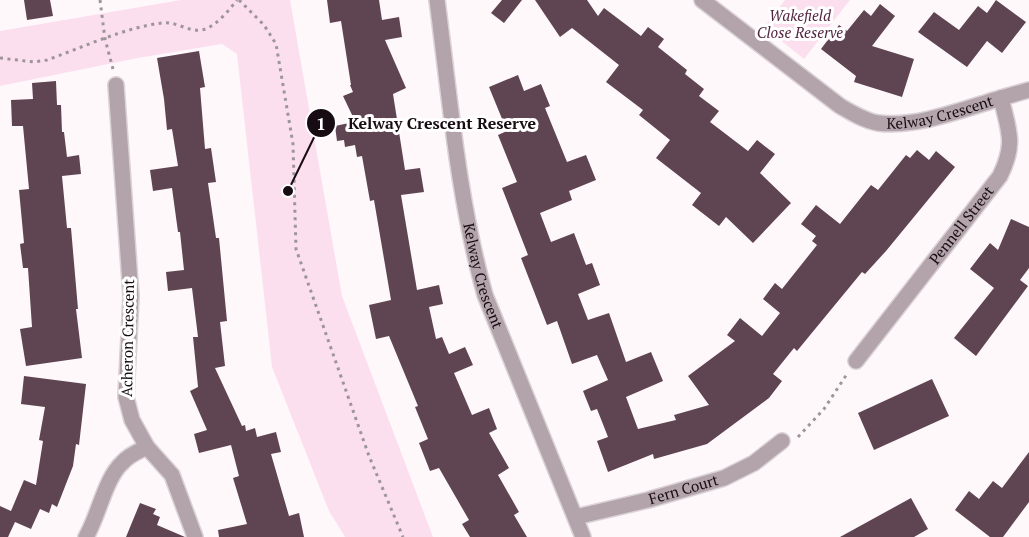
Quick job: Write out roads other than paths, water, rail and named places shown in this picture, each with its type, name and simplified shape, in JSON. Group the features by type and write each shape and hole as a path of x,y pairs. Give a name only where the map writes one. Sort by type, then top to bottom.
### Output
{"street":[{"name":"Kelway Crescent","path":"437,0 458,161 475,259 485,295 583,537"},
{"name":"Kelway Crescent","path":"702,0 840,106 860,117 878,123 920,121 1001,98"},
{"name":"Acheron Crescent","path":"117,86 131,296 126,397 132,420 147,447 172,475 195,537"},
{"path":"1001,98 1029,90"},
{"name":"Pennell Street","path":"856,361 1000,176 1008,158 1010,138 1001,98"},
{"name":"Fern Court","path":"576,517 648,500 724,478 754,463 782,441"},
{"path":"86,537 93,526 117,467 124,460 147,447"}],"place":[{"name":"Kelway Crescent Reserve","path":"288,191"}],"park label":[{"name":"Wakefield Close Reserve","path":"800,24"}]}
